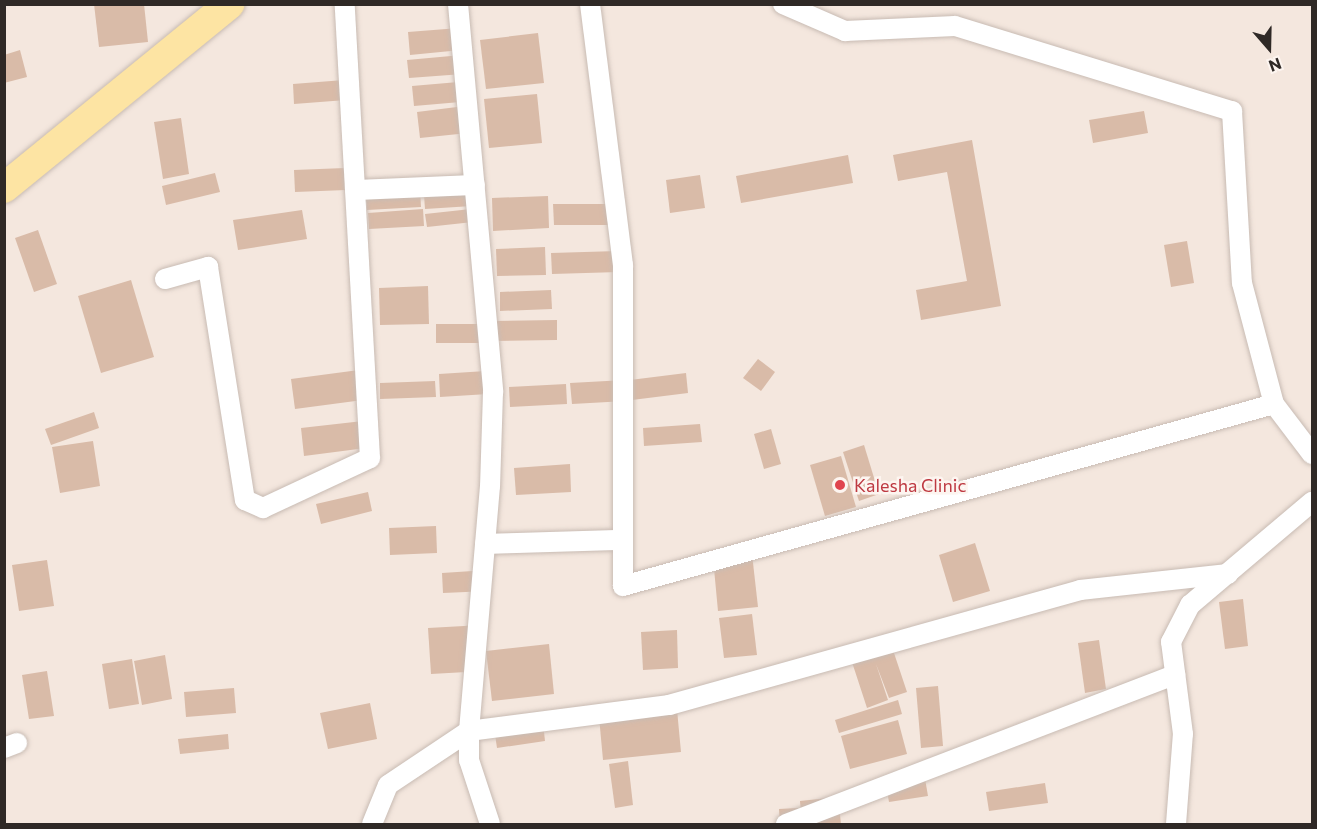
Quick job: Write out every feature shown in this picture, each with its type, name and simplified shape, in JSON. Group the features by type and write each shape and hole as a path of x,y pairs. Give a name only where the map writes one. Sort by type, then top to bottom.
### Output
{"main road":[{"path":"4,189 230,4"}],"street":[{"path":"165,279 208,267 245,500 263,508 370,458 345,4"},
{"path":"458,4 494,392 485,544 469,730 469,760 490,825"},
{"path":"590,4 623,265 623,586 1274,404"},
{"path":"783,4 845,30 955,26 1232,111 1242,283 1274,404 1312,454"},
{"path":"355,190 475,185"},
{"path":"1176,825 1183,734 1171,642 1190,605 1312,502"},
{"path":"485,544 623,540"},
{"path":"372,825 388,785 469,730 669,705 1080,590 1228,574"},
{"path":"786,825 1175,675"}],"building":[{"path":"94,4 144,4 148,42 99,47"},
{"path":"459,28 461,50 410,55 408,32"},
{"path":"538,33 544,83 486,89 480,40"},
{"path":"20,50 27,77 4,83 4,55"},
{"path":"462,55 463,74 409,78 407,60"},
{"path":"344,80 346,100 294,104 293,84"},
{"path":"470,81 472,101 414,106 412,86"},
{"path":"537,94 542,143 489,148 484,99"},
{"path":"465,106 468,133 420,138 417,112"},
{"path":"1144,111 1148,133 1093,143 1089,120"},
{"path":"181,118 189,174 163,179 154,122"},
{"path":"972,140 1001,306 921,320 916,290 967,281 947,172 898,181 893,155"},
{"path":"848,155 853,183 741,203 736,176"},
{"path":"345,168 346,190 295,192 294,170"},
{"path":"215,173 220,192 166,205 162,186"},
{"path":"700,175 705,208 670,213 666,180"},
{"path":"420,189 421,207 367,210 366,192"},
{"path":"471,191 472,206 425,209 424,195"},
{"path":"548,196 549,228 493,231 492,198"},
{"path":"553,204 608,204 608,225 554,225"},
{"path":"423,209 424,226 369,229 368,213"},
{"path":"471,209 473,222 427,227 425,214"},
{"path":"302,210 307,239 238,250 233,220"},
{"path":"38,230 57,284 34,292 15,238"},
{"path":"1187,241 1194,283 1171,287 1164,245"},
{"path":"545,247 546,275 497,276 496,249"},
{"path":"618,251 619,272 552,274 551,253"},
{"path":"131,280 154,357 101,373 78,296"},
{"path":"428,286 429,324 380,325 379,288"},
{"path":"551,290 552,309 500,311 500,292"},
{"path":"557,320 557,340 494,341 494,321"},
{"path":"436,324 485,324 485,343 436,343"},
{"path":"758,359 775,372 761,391 743,378"},
{"path":"359,370 363,400 295,409 291,379"},
{"path":"486,371 488,394 440,397 439,374"},
{"path":"686,373 688,393 632,400 630,380"},
{"path":"625,380 626,401 572,404 570,383"},
{"path":"435,381 436,397 380,399 380,383"},
{"path":"566,384 567,404 510,407 509,387"},
{"path":"94,412 99,428 51,445 45,429"},
{"path":"363,421 366,448 304,456 301,428"},
{"path":"700,424 702,442 644,446 643,428"},
{"path":"771,429 781,464 764,469 754,434"},
{"path":"93,441 100,486 60,493 52,447"},
{"path":"864,445 879,494 859,501 843,452"},
{"path":"841,456 856,507 825,516 810,465"},
{"path":"570,464 571,492 516,495 514,468"},
{"path":"368,492 372,511 321,524 316,504"},
{"path":"436,526 437,553 390,555 389,528"},
{"path":"975,543 990,591 953,602 939,555"},
{"path":"752,554 758,607 718,611 713,558"},
{"path":"47,560 54,606 19,611 12,565"},
{"path":"488,570 489,591 443,593 442,573"},
{"path":"1243,599 1248,646 1225,649 1219,602"},
{"path":"752,614 757,655 724,658 719,618"},
{"path":"482,625 484,671 431,674 428,628"},
{"path":"677,630 678,668 643,670 641,632"},
{"path":"1099,640 1106,689 1085,693 1078,643"},
{"path":"549,644 554,694 492,701 486,651"},
{"path":"891,644 907,692 889,698 876,664 888,700 867,708 850,656"},
{"path":"165,655 172,699 142,705 134,661"},
{"path":"132,659 139,704 109,709 102,664"},
{"path":"47,671 54,716 29,719 22,675"},
{"path":"938,686 943,746 921,748 916,688"},
{"path":"234,688 236,713 186,717 184,692"},
{"path":"676,699 681,752 603,760 598,706"},
{"path":"898,700 902,714 839,733 835,720"},
{"path":"370,703 377,739 328,749 320,713"},
{"path":"542,714 545,741 497,748 493,721"},
{"path":"898,720 907,754 850,769 841,736"},
{"path":"228,734 229,749 180,754 178,739"},
{"path":"628,761 633,805 615,808 609,764"},
{"path":"924,773 928,796 889,802 885,780"},
{"path":"1045,783 1048,803 989,811 986,792"},
{"path":"838,797 841,824 802,824 800,801"},
{"path":"798,808 800,824 780,824 779,809"}],"place":[{"name":"Kalesha Clinic","path":"840,485"}]}
